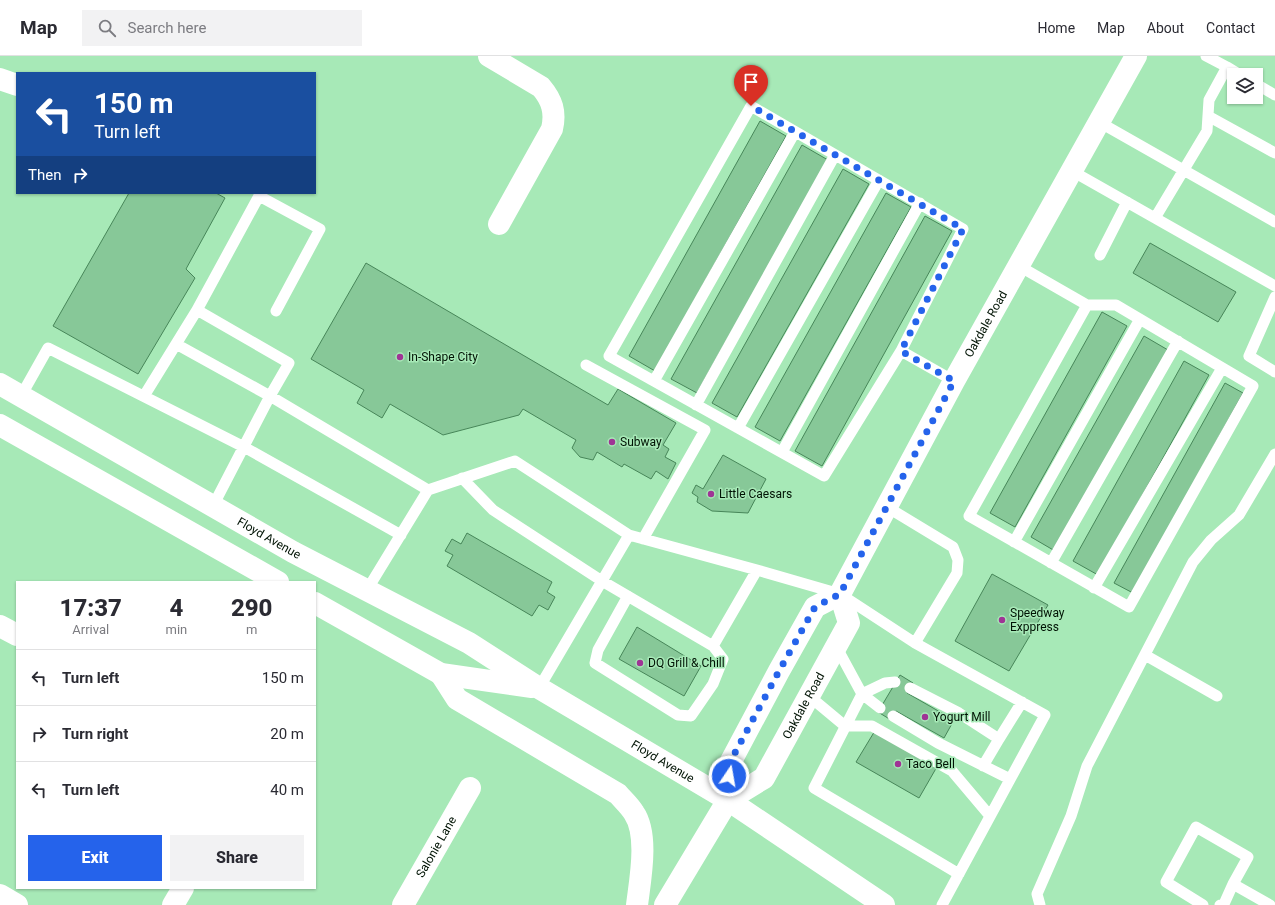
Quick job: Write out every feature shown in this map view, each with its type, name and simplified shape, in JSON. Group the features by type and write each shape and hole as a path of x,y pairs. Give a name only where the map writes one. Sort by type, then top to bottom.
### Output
{"street":[{"path":"489,56 541,87 548,94 553,106 554,119 552,129 499,224"},
{"name":"Oakdale Road","path":"728,800 729,764 779,671 815,607 840,594 954,381 1136,56"},
{"path":"0,78 16,85"},
{"name":"Floyd Avenue","path":"0,384 293,552 469,643 539,688 728,800 884,905"},
{"path":"0,425 276,581"},
{"name":"Oakdale Road","path":"665,905 728,800 764,778 849,623 840,594"},
{"name":"Floyd Avenue","path":"316,604 441,674 539,688"},
{"path":"0,626 16,634"},
{"path":"441,674 457,699 618,794 634,813 639,822 643,854 638,905"},
{"name":"Salonie Lane","path":"402,905 470,788"},
{"path":"173,905 182,889"},
{"path":"0,895 17,905"}],"lane":[{"path":"1155,218 1207,131 1209,100 1227,67 1206,56"},
{"path":"1263,88 1275,95"},
{"path":"751,106 835,155 963,229 901,351 824,476 609,356 751,106"},
{"path":"1208,116 1275,153"},
{"path":"1099,122 1275,222"},
{"path":"654,381 795,132"},
{"path":"696,405 835,155"},
{"path":"1072,171 1275,286"},
{"path":"738,428 879,180"},
{"path":"144,396 197,310 259,196 320,229 276,311"},
{"path":"1100,255 1127,202"},
{"path":"782,452 920,204"},
{"path":"1018,266 1087,305 1116,305 1253,386 1129,608 969,516 1087,305"},
{"path":"1275,297 1249,356 1275,372"},
{"path":"197,310 289,363 270,396 213,506"},
{"path":"1014,542 1140,319"},
{"path":"1051,563 1178,342"},
{"path":"176,344 270,396 428,490"},
{"path":"21,396 48,348 244,447 400,535"},
{"path":"901,351 954,381"},
{"path":"586,365 705,430 643,539"},
{"path":"1094,588 1222,368"},
{"path":"1040,905 1037,894 1071,816 1087,766 1193,562 1211,540 1239,515 1275,454"},
{"path":"367,590 428,490 515,461 629,535 840,594 915,643 1045,715 942,905"},
{"path":"462,478 493,510 602,581 628,596 713,646 724,659 713,684 690,716 678,715 595,663 598,650 628,596"},
{"path":"887,507 953,547 958,560 957,573 915,643"},
{"path":"539,688 629,535"},
{"path":"713,646 757,570"},
{"path":"836,646 862,694 880,708"},
{"path":"1145,655 1217,696"},
{"path":"896,682 885,683 862,694 814,788 959,874"},
{"path":"910,688 959,713 999,739"},
{"path":"809,696 845,726 872,726 952,770 990,816"},
{"path":"983,766 1022,702"},
{"path":"893,716 938,743 1010,779"},
{"path":"1203,905 1166,882 1196,827 1248,857 1224,904 1220,905"},
{"path":"1233,884 1270,905"}],"building":[{"path":"760,121 786,136 655,371 629,356"},
{"path":"802,145 828,160 697,393 671,379"},
{"path":"843,169 869,184 737,417 712,403"},
{"path":"886,193 911,207 780,441 755,427"},
{"path":"128,194 218,194 225,198 186,269 195,278 138,374 53,326"},
{"path":"925,216 952,231 822,466 795,451"},
{"path":"1150,243 1236,292 1218,322 1133,273"},
{"path":"366,263 608,405 618,389 676,423 663,445 669,449 665,457 676,463 668,479 656,471 651,479 624,464 622,467 597,452 593,460 580,457 572,448 576,440 523,409 519,415 443,435 390,404 382,418 357,403 364,390 311,359"},
{"path":"1102,312 1127,326 1015,527 990,513"},
{"path":"1144,336 1168,350 1055,551 1031,537"},
{"path":"1184,361 1209,375 1098,575 1073,561"},
{"path":"1225,383 1243,393 1133,593 1114,583"},
{"path":"723,455 766,479 748,513 712,511 697,502 698,497 692,493 696,485 703,489"},
{"path":"467,533 552,582 547,592 555,597 548,610 539,605 532,616 447,566 453,555 445,551 452,539 461,544"},
{"path":"992,574 1048,605 1009,671 955,641"},
{"path":"637,627 701,666 684,696 619,659"},
{"path":"900,675 913,683 907,693 954,720 944,738 896,711 891,720 878,712"},
{"path":"876,729 938,765 919,798 856,762"}],"place":[{"name":"In-Shape City","path":"400,357"},
{"name":"Subway","path":"612,442"},
{"name":"Little Caesars","path":"711,494"},
{"name":"Speedway Exppress","path":"1002,620"},
{"name":"DQ Grill & Chill","path":"640,663"},
{"name":"Yogurt Mill","path":"925,717"},
{"name":"Taco Bell","path":"898,764"}],"route":[{"path":"729,776 729,764 815,607 840,594 954,381 901,351 963,229 751,106"}]}
